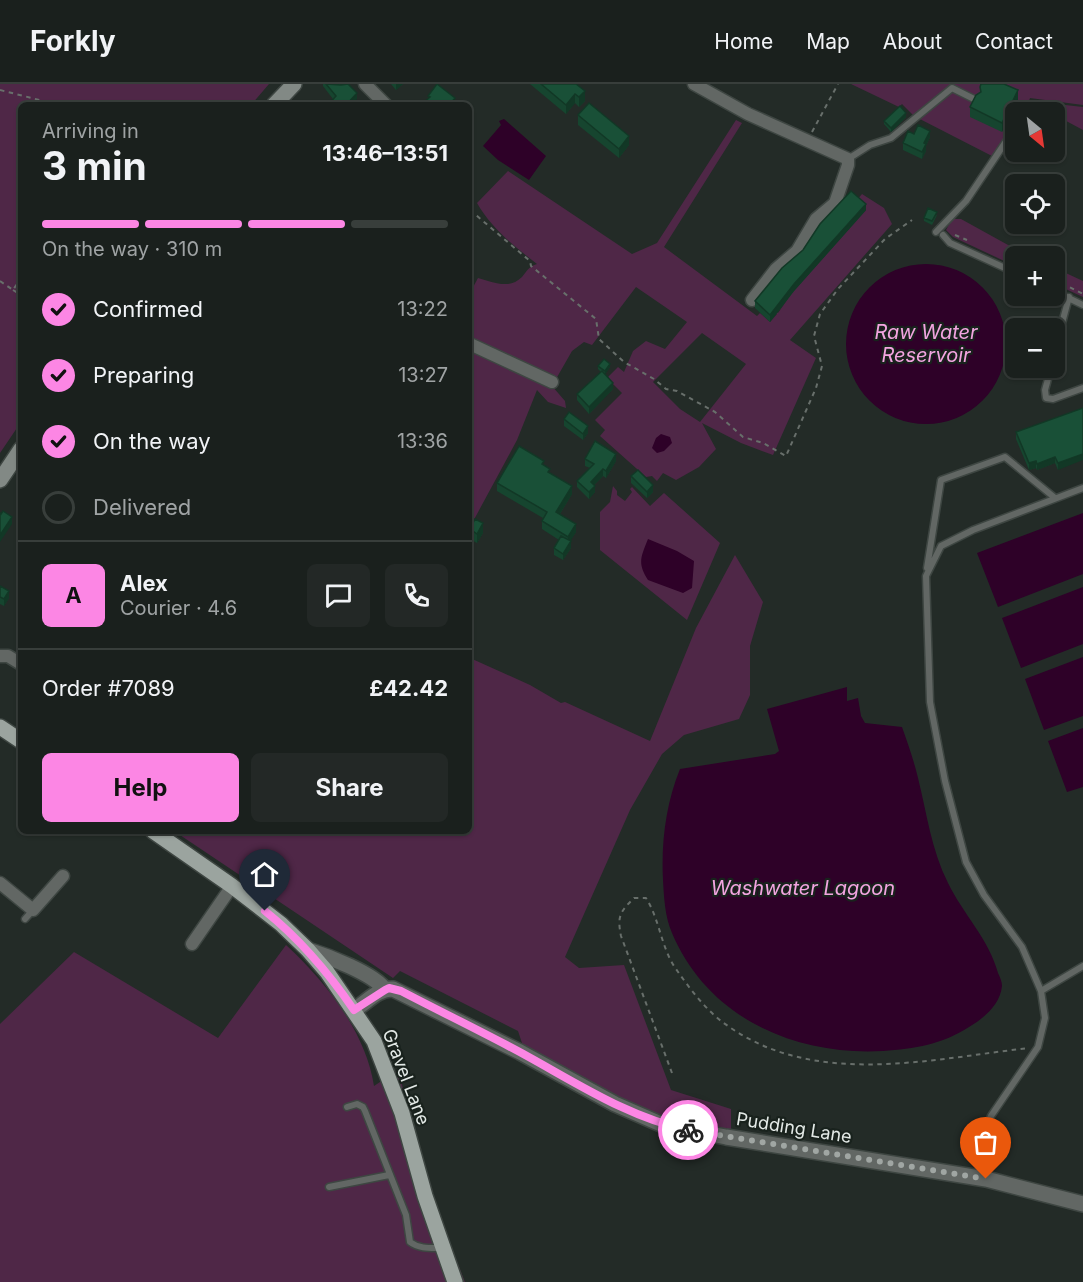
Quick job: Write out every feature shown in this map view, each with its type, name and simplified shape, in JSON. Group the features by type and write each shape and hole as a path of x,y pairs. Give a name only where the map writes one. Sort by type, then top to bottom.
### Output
{"main road":[{"path":"277,102 294,84"},
{"path":"0,480 18,453"},
{"path":"0,727 18,739"},
{"name":"Gravel Lane","path":"157,834 232,886 281,924 327,972 375,1041 402,1113 425,1196 455,1282"}],"street":[{"path":"365,84 383,102"},
{"path":"694,84 748,114 848,159 848,165 834,203 816,219 797,251 776,269 753,300"},
{"path":"472,346 552,382"},
{"path":"0,656 8,656 18,662"},
{"path":"0,883 29,915 63,876"},
{"path":"192,944 232,886"},
{"path":"308,950 340,962 376,981 385,990 354,1010"},
{"name":"Pudding Lane","path":"385,990 389,988 401,991 615,1104 663,1125 986,1179 1083,1204"}],"lane":[{"path":"848,159 870,145 891,138 952,88 976,100"},
{"path":"1005,143 966,201 940,234 950,243 1005,268"},
{"path":"1065,296 1083,305"},
{"path":"1063,318 1068,297"},
{"path":"1048,378 1045,390 1046,398 1053,399 1083,388"},
{"path":"986,1179 978,1159 981,1140 991,1116 1038,1047 1045,1018 1041,991 1022,947 984,895 966,862 945,781 930,702 926,576 941,480 1005,457 1055,498"},
{"path":"926,576 941,546 973,530 1083,488"},
{"path":"1041,991 1083,966"},
{"path":"347,1107 357,1104 363,1107 406,1215 410,1242 424,1248 442,1248"},
{"path":"329,1188 389,1175"}],"path":[{"path":"809,140 838,84"},
{"path":"0,90 47,102"},
{"path":"472,212 530,261 531,266 596,319 599,339 624,362 654,379 666,389 677,391 715,412 742,437 763,443 786,456 816,388 822,366 814,336 820,314 838,289 885,239 912,220"},
{"path":"0,281 18,293"},
{"path":"14,290 18,283"},
{"path":"1065,285 1083,294"},
{"path":"672,1073 621,936 618,922 621,911 634,898 646,898 674,967 705,1005 727,1026 780,1052 846,1065 882,1065 1038,1047"}],"shaded area":[{"path":"0,84 269,84 254,102 18,102 18,426 0,453"},
{"path":"851,84 1083,84 1083,105 1030,98 1029,101 1038,102 1005,102 1005,137 992,156 914,116 902,104 899,107"},
{"path":"1065,105 1083,107 1083,130 1065,120"},
{"path":"736,120 742,123 664,247 757,316 760,313 770,322 777,314 770,308 778,313 792,293 866,210 856,201 862,194 884,208 892,224 790,340 816,358 773,455 741,443 702,423 716,449 699,467 676,480 663,473 657,481 652,476 646,477 600,436 605,430 595,420 622,393 607,378 618,367 624,372 633,351 646,341 665,349 687,322 636,287 592,345 584,342 572,351 556,379 472,342 472,289 478,278 501,284 512,283 522,277 530,267 537,264 497,229 477,203 508,171 632,254 657,243","holes":["702,333 746,364 700,422 680,409 653,382"]},
{"path":"952,219 961,219 1010,246 1005,246 1005,261 953,237 946,230"},
{"path":"1065,273 1083,281 1083,297 1065,289"},
{"path":"472,350 552,386 565,401 566,408 548,402 537,390 517,440 472,523"},
{"path":"613,486 617,495 625,501 632,492 630,489 632,487 650,506 664,493 720,543 687,620 600,550 600,512 610,502"},
{"path":"735,555 763,602 750,646 750,695 739,719 684,735 662,754 630,810 565,957 579,968 624,965 671,1090 731,1109 731,1131 664,1117 616,1096 523,1046 518,1031 400,971 393,978 178,834 472,834 472,659 530,685 561,703 565,702 650,741 696,628"},
{"path":"286,945 329,991 342,1009 362,1046 370,1066 374,1086 398,1070 433,1201 465,1282 0,1282 0,1024 74,952 218,1038"}],"water":[{"path":"504,119 546,156 529,180 498,160 483,146 501,125 499,121"},
{"name":"Raw Water Reservoir","path":"926,264 942,266 957,270 970,278 983,287 992,300 1000,313 1004,328 1004,360 1000,375 992,388 983,401 970,410 957,418 942,422 926,424 910,422 895,418 882,410 869,401 860,388 852,375 848,360 846,344 848,328 852,313 860,300 869,287 882,278 895,270 910,266"},
{"path":"661,434 670,437 672,443 664,451 657,453 652,448 656,438"},
{"path":"1083,513 1083,574 998,607 977,553"},
{"path":"648,539 694,561 692,588 683,593 648,580 642,569 641,560"},
{"path":"1083,587 1083,644 1021,668 1002,618"},
{"path":"1083,657 1083,716 1044,730 1025,679"},
{"name":"Washwater Lagoon","path":"847,687 847,701 858,698 861,716 865,723 902,727 915,765 933,844 942,870 988,949 1002,983 1001,993 995,1005 980,1019 949,1038 906,1049 850,1051 818,1047 758,1026 731,1009 708,988 688,963 672,933 666,914 663,880 664,838 671,795 680,769 775,754 779,751 767,709"},
{"path":"1083,728 1083,787 1067,792 1048,741"}],"building":[{"path":"326,84 348,84 357,93 349,102 331,102 336,96"},
{"path":"437,84 455,98 452,102 424,102 430,97 428,96"},
{"path":"541,84 576,84 585,91 579,97 575,94 566,105"},
{"path":"981,84 1004,84 1018,90 1012,102 1005,102 1005,117 1002,123 970,107 976,95 981,92"},
{"path":"589,103 629,136 619,149 578,115"},
{"path":"900,106 906,113 891,128 884,121"},
{"path":"918,125 930,131 922,152 903,143 908,131 914,134"},
{"path":"851,191 866,204 794,284 770,315 755,301 782,268 803,250 820,224"},
{"path":"928,208 937,212 932,221 924,218"},
{"path":"604,359 610,364 605,371 598,366"},
{"path":"602,371 613,383 589,407 577,394"},
{"path":"1083,408 1083,454 1058,463 1055,457 1037,464 1036,461 1029,463 1016,432"},
{"path":"569,412 588,426 583,434 564,419"},
{"path":"595,441 616,454 606,471 603,469 591,482 595,486 589,492 577,481 594,464 585,459"},
{"path":"519,446 544,461 542,464 550,469 548,472 572,486 556,512 576,524 568,537 542,521 547,512 497,483"},
{"path":"638,470 653,485 647,492 631,476"},
{"path":"3,511 12,517 0,535 0,513"},
{"path":"475,519 483,523 477,534 472,530"},
{"path":"561,536 571,541 563,554 554,548"},
{"path":"0,586 9,591 4,599 0,597"}],"way so far":[{"path":"688,1130 986,1179"}],"route":[{"path":"265,911 308,950 354,1010 376,994 389,988 401,991 615,1104 663,1125 688,1130"}]}
